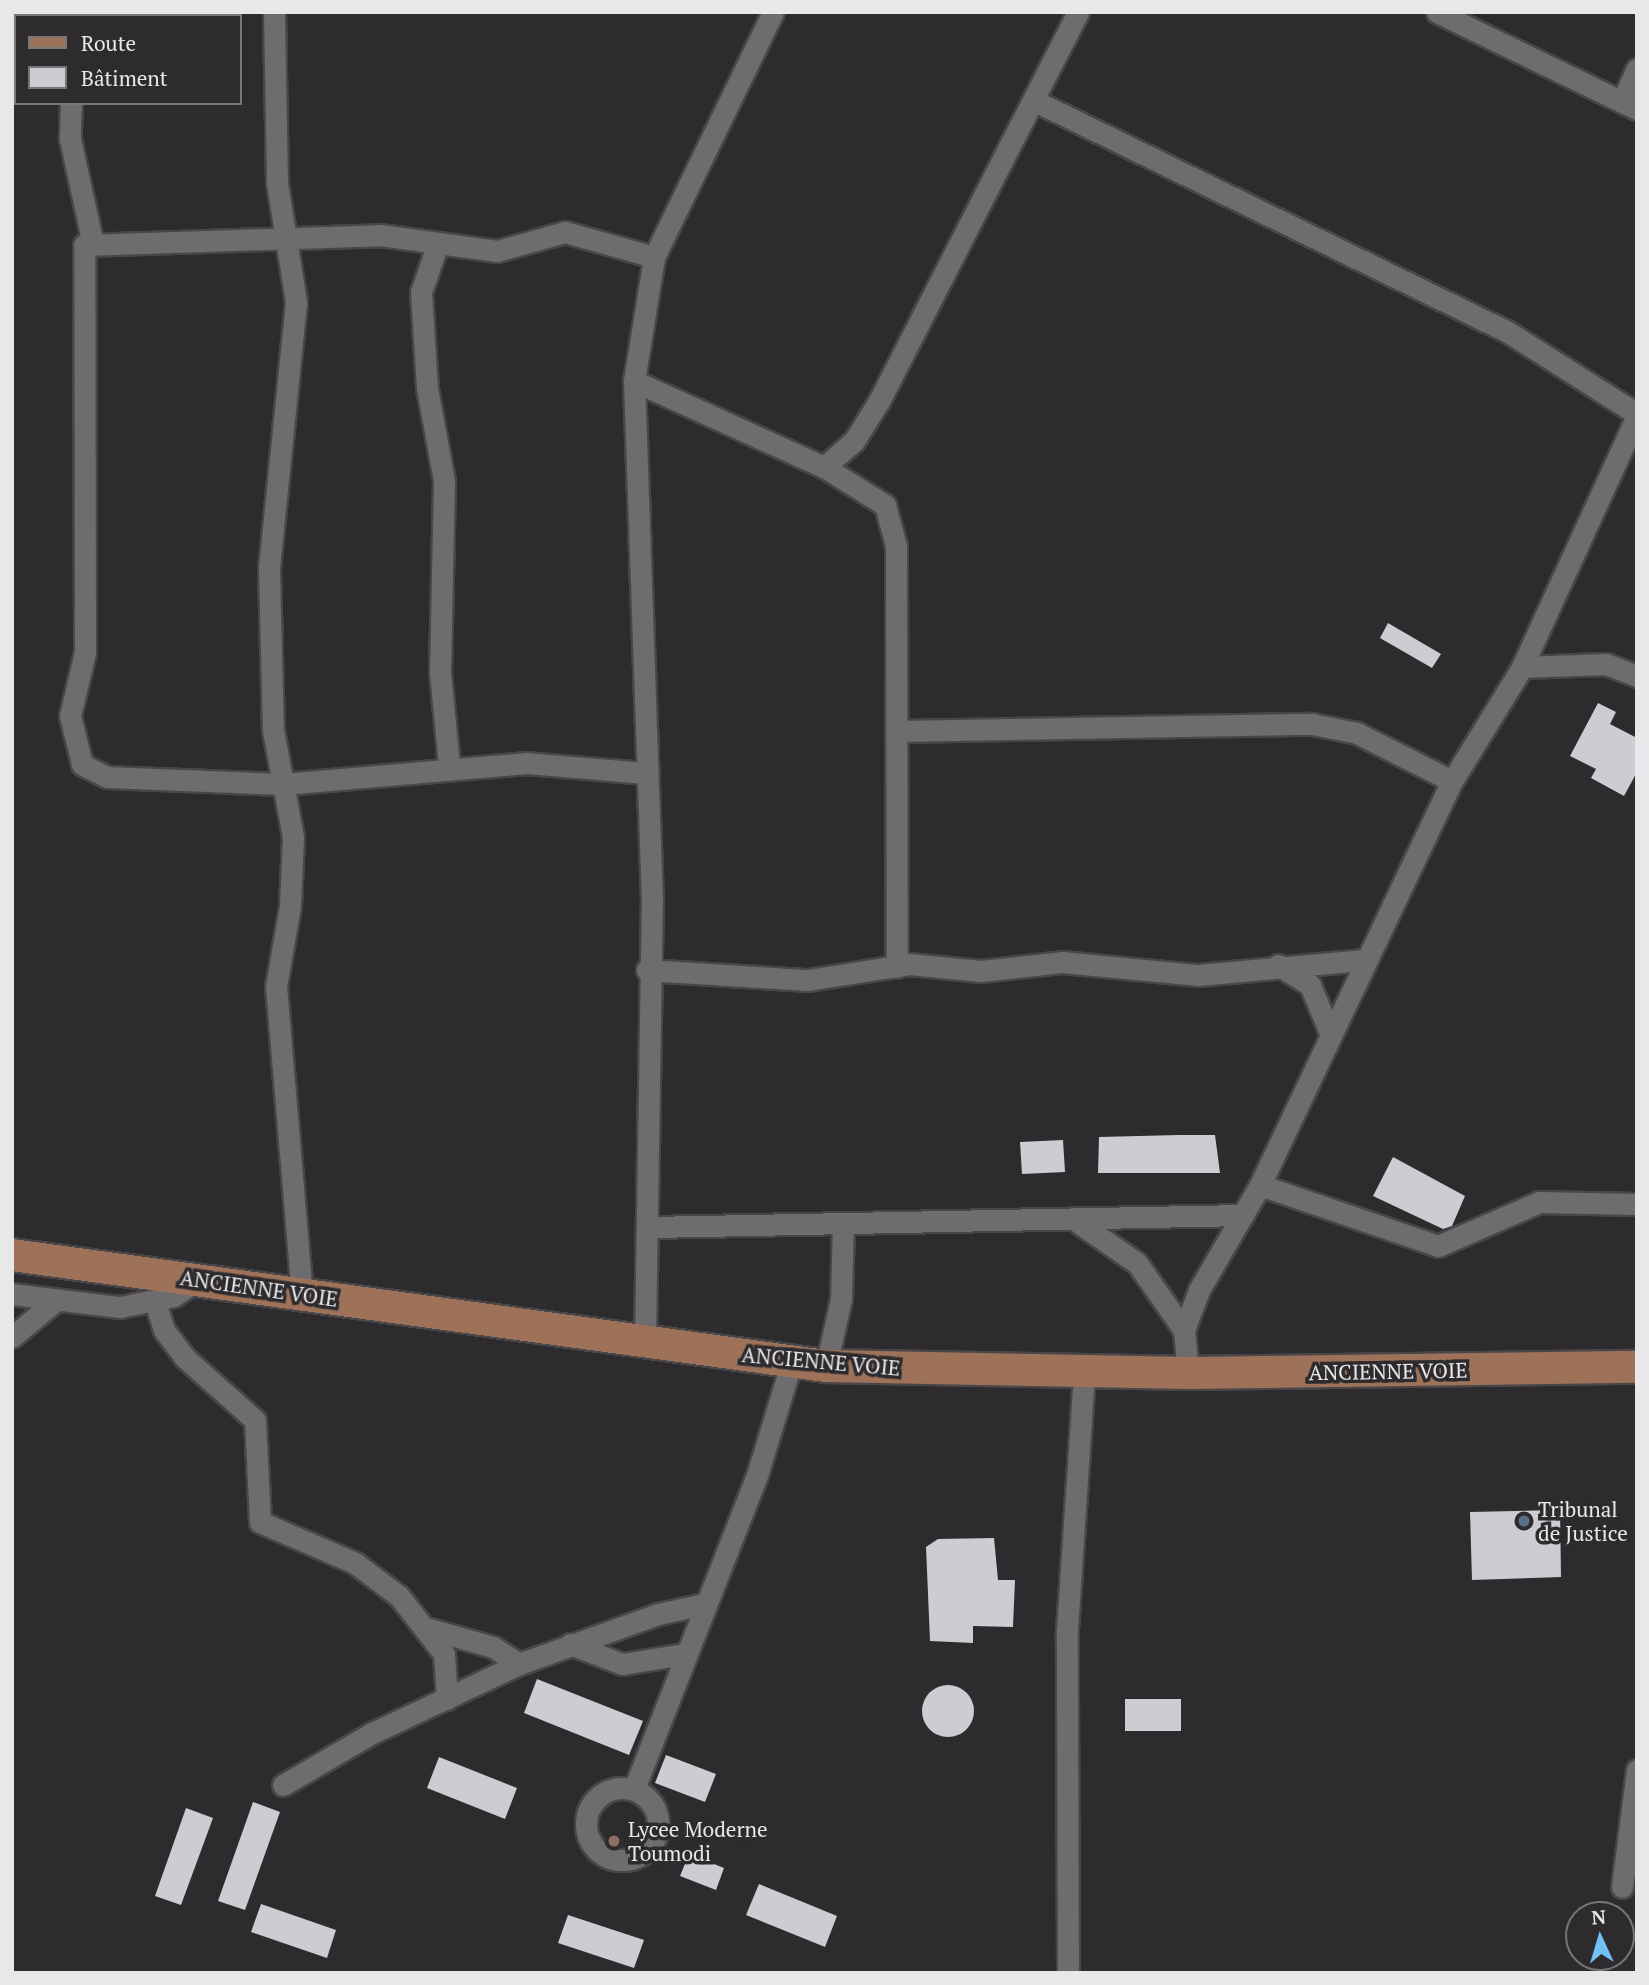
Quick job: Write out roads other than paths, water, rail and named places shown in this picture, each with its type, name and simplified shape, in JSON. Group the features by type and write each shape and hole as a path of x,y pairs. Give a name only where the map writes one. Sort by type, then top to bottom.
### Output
{"main road":[{"name":"ANCIENNE VOIE","path":"12,1255 826,1366 1188,1373 1637,1367"}],"street":[{"path":"274,12 277,183 296,302 294,363 269,569 273,730 293,836 278,1016 302,1293"},
{"path":"645,1340 651,1227 647,970 652,901 645,773 634,381 654,257 774,12"},
{"path":"824,467 854,441 879,401 931,290 1037,102 1078,12"},
{"path":"1437,12 1629,106 1637,69"},
{"path":"1037,102 1508,332 1637,415 1522,667 1452,780 1364,960 1260,1185 1199,1290 1184,1330 1188,1373"},
{"path":"71,105 70,139 92,240"},
{"path":"645,773 527,763 449,766 282,784 107,777 82,764 76,751 70,716 85,652 79,255 92,240 286,242 380,235 496,251 565,232 654,257"},
{"path":"438,243 421,292 427,388 443,481 440,672 449,766"},
{"path":"634,381 824,467 872,492 891,519 897,731 897,967"},
{"path":"1522,667 1606,664 1637,676"},
{"path":"897,731 1312,724 1357,733 1452,780"},
{"path":"647,970 808,980 897,967 981,971 1062,962 1198,975 1278,965 1364,960"},
{"path":"1278,965 1310,985 1330,1033"},
{"path":"1260,1185 1438,1246 1539,1202 1637,1204"},
{"path":"651,1227 1079,1223 1243,1215"},
{"path":"1079,1223 1137,1262 1184,1330"},
{"path":"826,1366 841,1299 843,1225"},
{"path":"12,1294 100,1307 155,1302 197,1280"},
{"path":"12,1337 55,1301"},
{"path":"155,1302 164,1330 184,1357 255,1420 260,1522 365,1568 430,1629 447,1665 447,1699"},
{"path":"634,1789 704,1604 758,1472 792,1361"},
{"path":"1068,1973 1067,1630 1084,1372"},
{"path":"283,1785 519,1664 570,1644 704,1604"},
{"path":"430,1629 493,1647 519,1664"},
{"path":"570,1644 622,1664 685,1654"},
{"path":"1622,1887 1637,1770"}],"place":[{"name":"Tribunal de Justice","path":"1524,1521"},
{"name":"Lycee Moderne Toumodi","path":"614,1841"}]}
